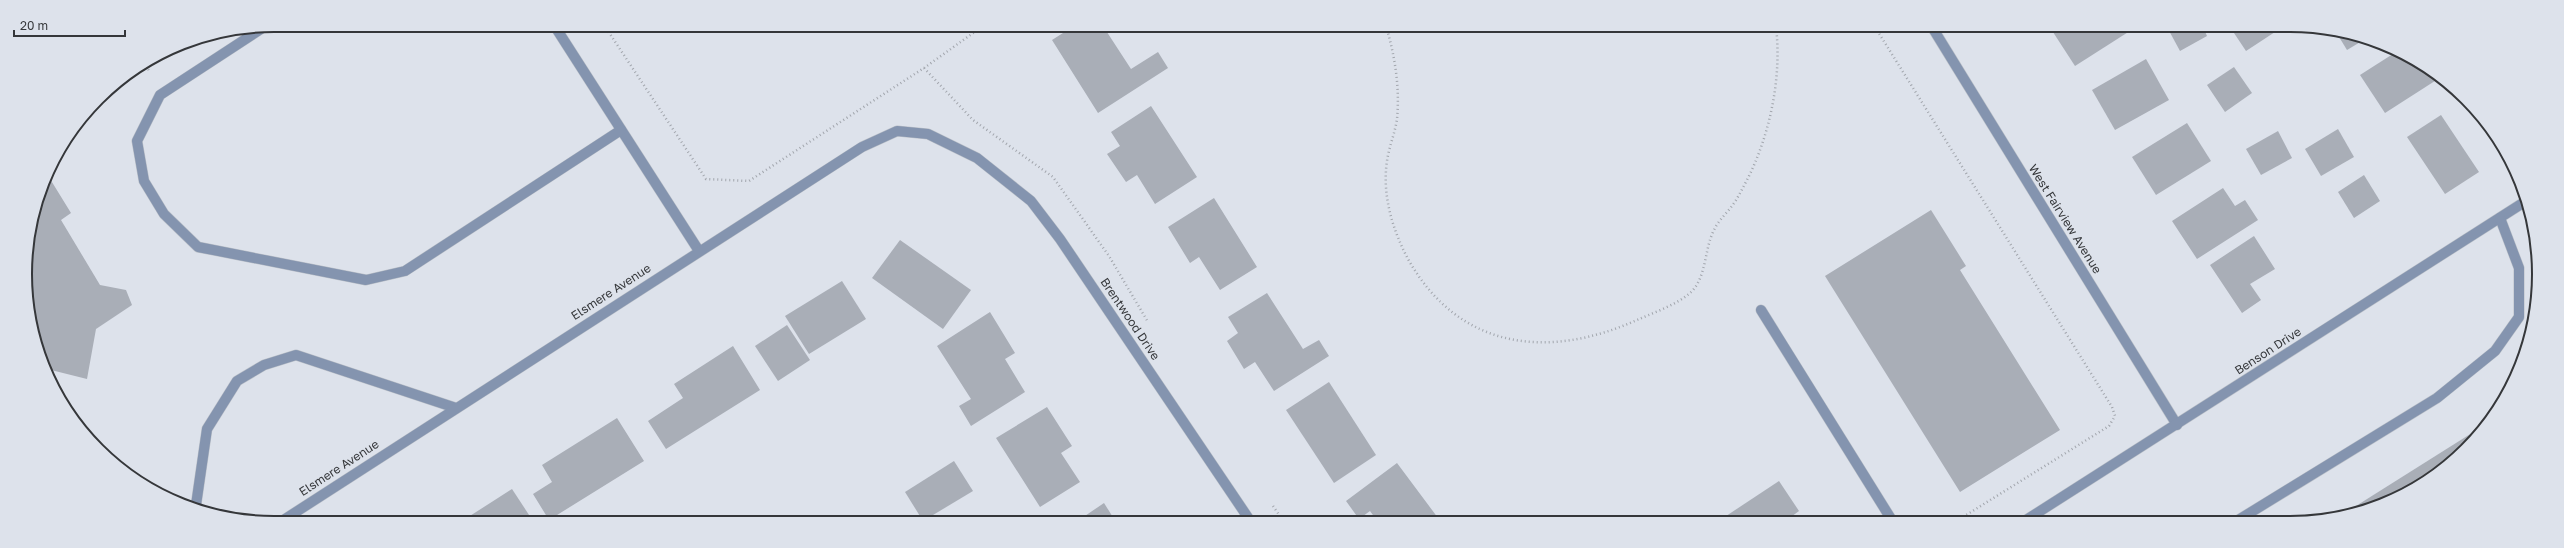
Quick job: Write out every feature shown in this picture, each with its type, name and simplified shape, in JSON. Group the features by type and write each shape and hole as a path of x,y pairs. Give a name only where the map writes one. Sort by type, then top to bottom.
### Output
{"street":[{"path":"559,32 699,251"},
{"name":"West Fairview Avenue","path":"1935,32 2177,425"},
{"path":"254,33 160,95 137,141 144,181 164,214 198,247 366,280 405,271 622,130"},
{"name":"Elsmere Avenue","path":"290,516 862,147 897,131 928,134 965,152"},
{"name":"Brentwood Drive","path":"965,152 978,158 1031,201 1060,238 1247,516"},
{"name":"Benson Drive","path":"2032,516 2177,425 2522,204"},
{"path":"2245,516 2436,398 2495,351 2519,317 2519,268 2500,218"},
{"path":"1761,310 1889,516"},
{"path":"196,503 208,429 237,381 264,366 296,355 456,408"}],"path":[{"path":"609,32 706,179 748,181 918,72 975,32"},
{"path":"1388,32 1393,51 1398,90 1397,120 1387,159 1384,189 1394,224 1408,258 1432,294 1453,314 1476,327 1520,342 1551,344 1590,337 1629,324 1665,308 1691,292 1701,278 1705,254 1714,229 1733,205 1762,147 1772,110 1776,70 1776,32"},
{"path":"1878,32 2112,407 2115,416 2109,426 1965,516"}],"building":[{"path":"1065,32 1107,32 1131,69 1158,52 1168,68 1098,113 1052,40"},
{"path":"2053,32 2128,32 2075,66"},
{"path":"2170,32 2205,32 2207,36 2180,51"},
{"path":"2233,32 2275,32 2246,51"},
{"path":"2339,37 2360,42 2347,50"},
{"path":"2392,55 2411,64 2435,81 2385,113 2360,75"},
{"path":"2146,59 2169,100 2115,130 2092,90"},
{"path":"2234,67 2252,93 2225,112 2207,85"},
{"path":"1151,106 1197,177 1155,204 1137,175 1126,182 1107,154 1120,146 1111,132"},
{"path":"2441,115 2479,172 2445,194 2407,137"},
{"path":"2187,123 2211,161 2156,195 2132,157"},
{"path":"2338,129 2354,157 2321,176 2305,149"},
{"path":"2278,131 2292,158 2261,175 2246,149"},
{"path":"2364,175 2380,201 2354,218 2338,192"},
{"path":"51,180 71,213 61,220 100,285 126,290 132,305 96,329 87,379 52,370 40,337 34,306 32,274 34,242 40,211"},
{"path":"2223,188 2235,206 2245,200 2258,220 2197,259 2172,221"},
{"path":"1214,198 1257,267 1220,290 1199,257 1190,263 1168,227"},
{"path":"1931,210 1966,266 1960,270 2060,430 1960,492 1825,276"},
{"path":"2254,236 2275,269 2250,284 2261,300 2242,313 2210,265"},
{"path":"900,240 971,290 943,329 872,278"},
{"path":"842,281 866,319 809,354 785,316"},
{"path":"1267,293 1303,349 1319,340 1329,356 1274,391 1255,362 1244,369 1227,341 1238,333 1228,317"},
{"path":"990,312 1015,353 1005,359 1025,392 971,426 959,406 971,399 937,346"},
{"path":"787,325 810,360 778,381 755,346"},
{"path":"733,346 760,390 666,449 648,421 683,398 674,384"},
{"path":"1329,382 1376,455 1334,483 1286,410"},
{"path":"1047,407 1072,446 1061,453 1080,482 1040,507 996,438"},
{"path":"617,418 644,461 555,516 547,516 533,494 552,482 542,465"},
{"path":"2474,432 2450,456 2411,484 2383,498 2353,508"},
{"path":"954,461 973,491 931,516 920,516 905,492"},
{"path":"1397,463 1437,516 1374,516 1370,511 1363,516 1357,516 1346,501"},
{"path":"1779,481 1799,511 1792,516 1726,516"},
{"path":"512,489 530,516 470,516"},
{"path":"1104,503 1112,516 1085,516"}]}
